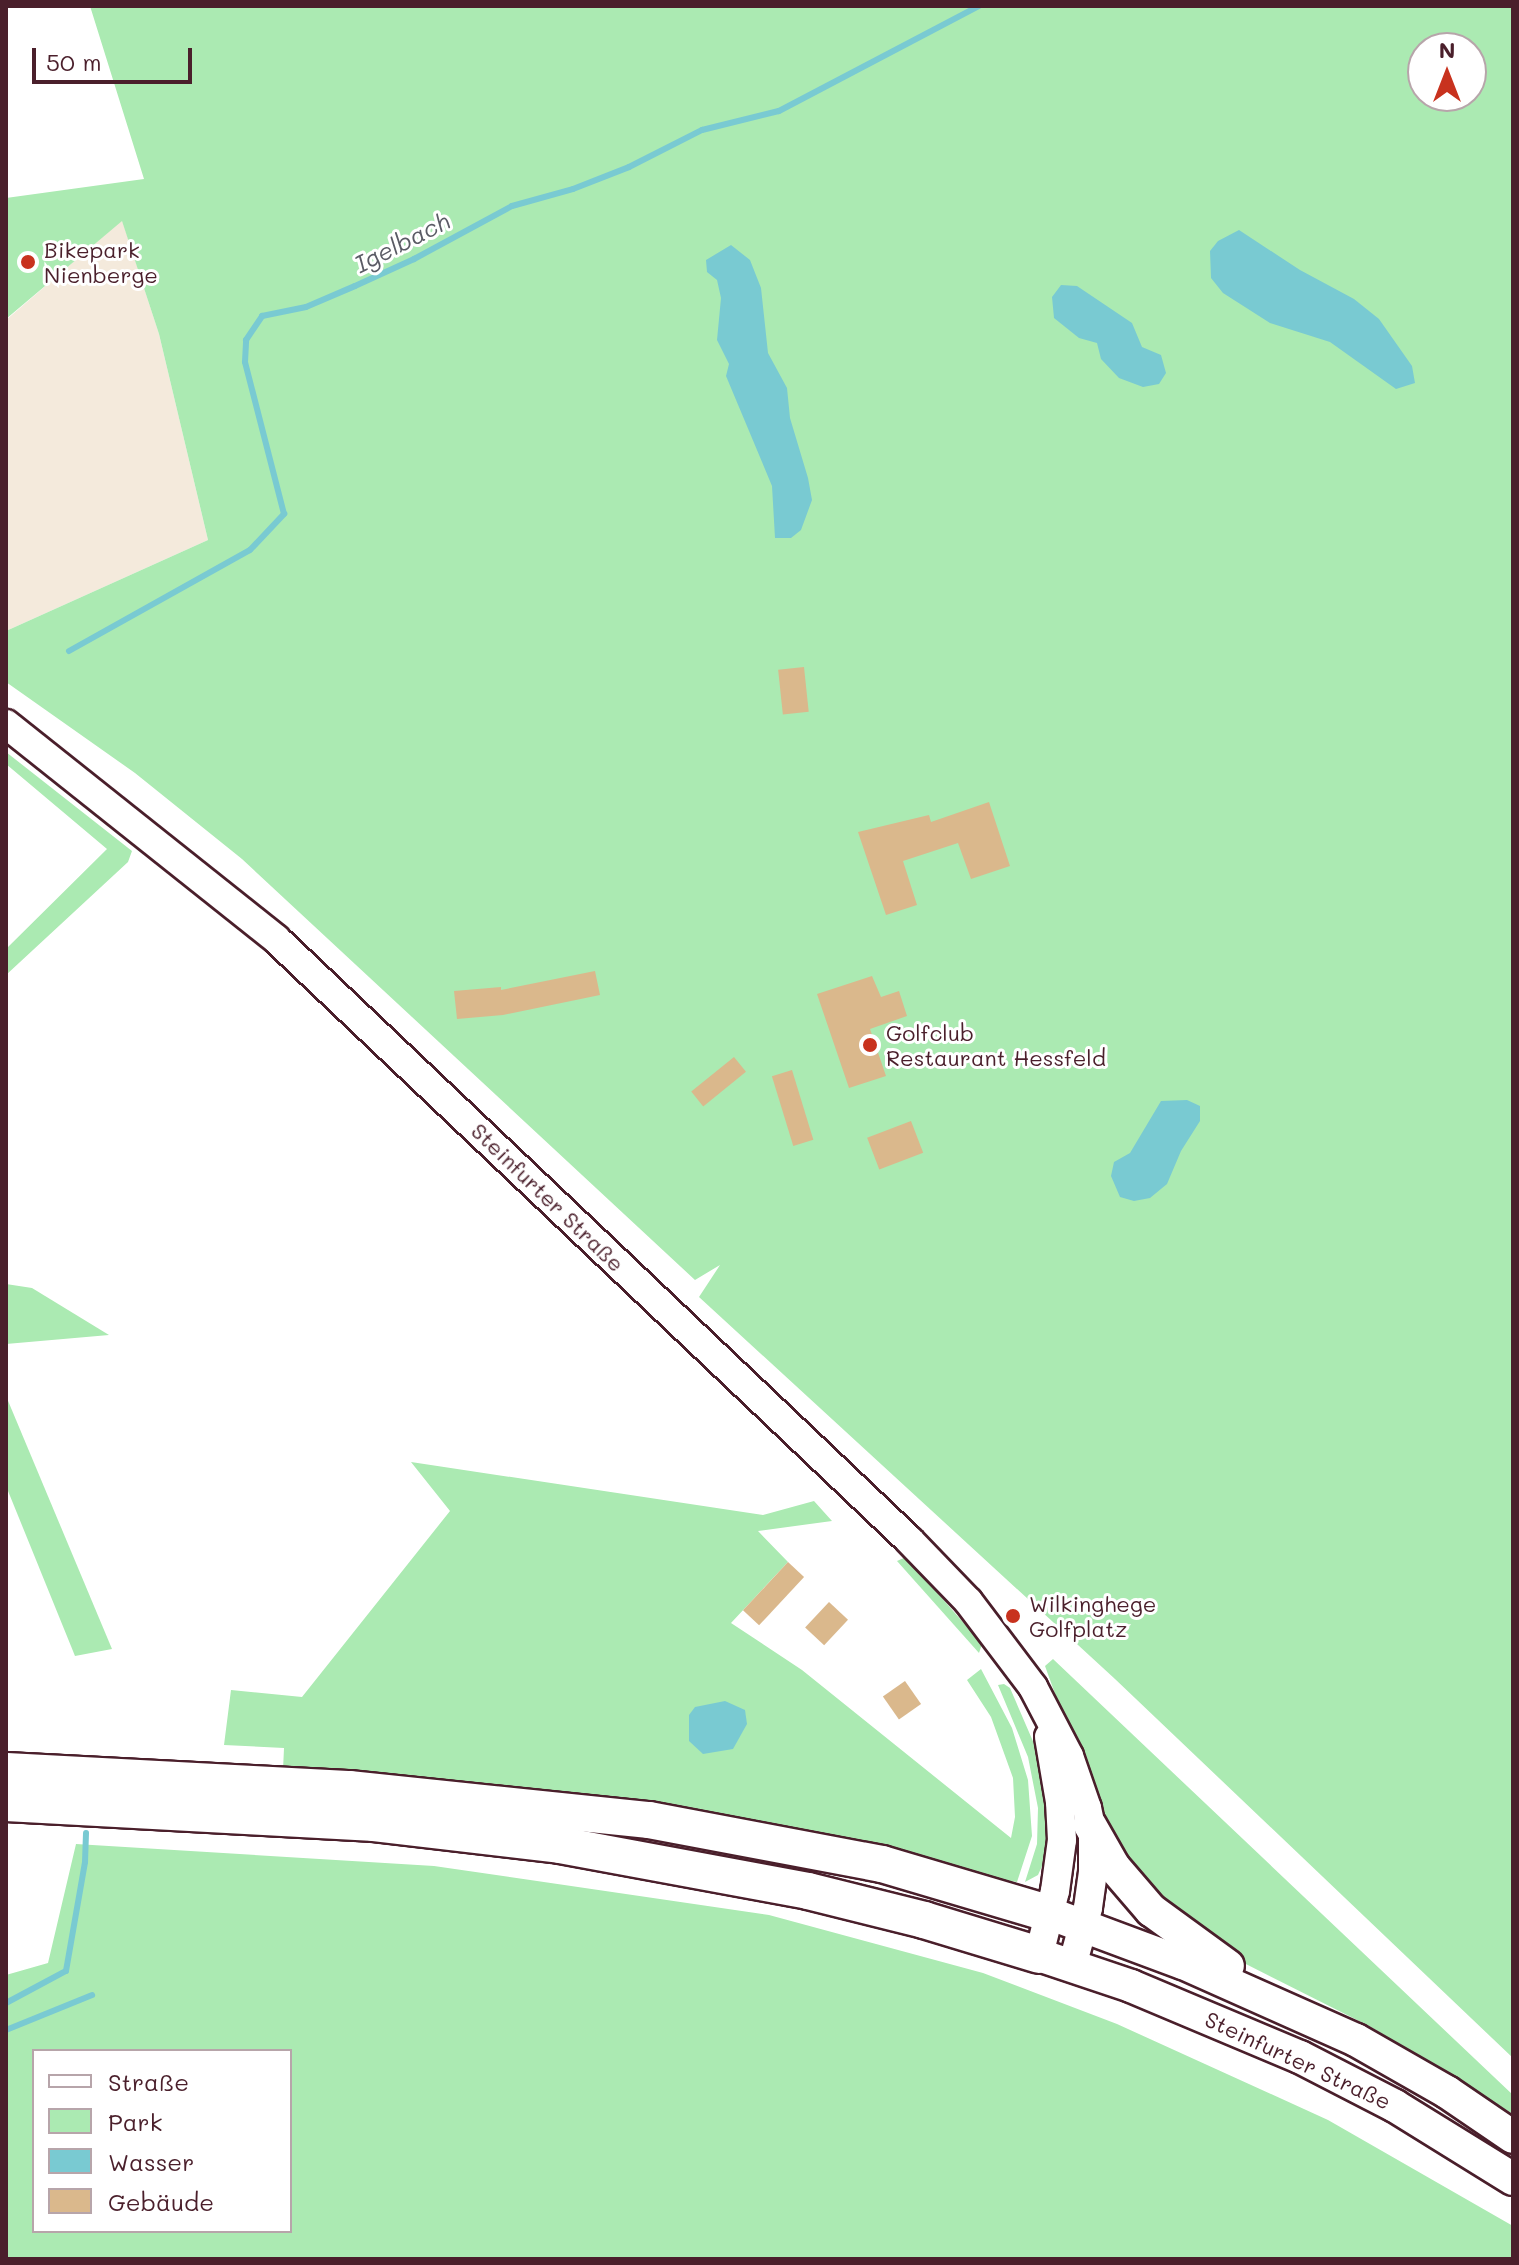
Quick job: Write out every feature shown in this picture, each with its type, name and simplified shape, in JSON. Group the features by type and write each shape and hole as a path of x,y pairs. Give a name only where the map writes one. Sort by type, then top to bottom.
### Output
{"highway":[{"path":"6,1771 349,1789 649,1820 882,1864 1067,1920"},
{"path":"6,1803 374,1823 560,1845 794,1888 924,1920 1055,1960"}],"main road":[{"name":"Steinfurter Straße","path":"6,724 233,903 396,1051 945,1576 1008,1651 1046,1713 1069,1756 1090,1825 1093,1872 1067,1920 1055,1960 1194,2011 1300,2057 1395,2106 1513,2179"},
{"name":"Steinfurter Straße","path":"1046,1713 1060,1802 1067,1920"},
{"path":"1090,1825 1114,1867 1151,1910 1264,1996"},
{"name":"Steinfurter Straße","path":"1067,1920 1264,1996 1356,2040 1447,2092 1513,2137"}],"shaded area":[{"path":"122,220 159,334 208,540 6,631 6,320"}],"green space":[{"path":"90,6 1513,6 1513,2058 1115,1679 699,1297 720,1265 695,1280 242,859 135,773 6,682 6,631 208,540 159,334 122,221 6,319 6,198 144,179"},
{"path":"6,752 132,851 128,862 6,975 6,949 107,849 6,764"},
{"path":"6,1284 32,1288 109,1335 6,1344"},
{"path":"6,1396 112,1649 75,1656 6,1486"},
{"path":"411,1462 763,1515 814,1501 832,1521 758,1531 788,1562 731,1623 802,1670 1011,1838 1015,1817 1013,1778 991,1717 967,1680 981,1669 1012,1728 1028,1780 1032,1836 1017,1882 283,1770 284,1748 224,1745 231,1690 302,1697 450,1511"},
{"path":"906,1557 982,1644 979,1653 897,1561"},
{"path":"1053,1659 1513,2095 1513,2114 1371,2027 1232,1957 1149,1895 1096,1807 1045,1666"},
{"path":"1004,1684 1010,1688 1035,1746 1047,1800 1048,1835 1042,1866 1038,1875 1025,1882 1037,1844 1038,1808 1028,1757 998,1685"},
{"path":"76,1844 434,1866 769,1915 983,1973 1117,2024 1328,2120 1513,2226 1513,2259 6,2259 6,1975 48,1963"}],"water":[{"path":"1239,230 1300,270 1354,299 1379,319 1412,366 1415,383 1396,389 1330,342 1270,323 1223,293 1211,278 1210,251 1218,241"},
{"path":"731,245 750,260 761,288 768,353 787,388 790,418 808,478 812,500 801,530 791,538 775,538 772,486 726,376 729,364 717,340 721,298 717,280 707,272 706,260"},
{"path":"1061,285 1077,286 1132,323 1142,347 1161,355 1166,373 1159,384 1143,387 1119,378 1101,359 1097,343 1079,338 1054,318 1052,297"},
{"path":"1187,1100 1200,1106 1200,1121 1181,1151 1167,1184 1150,1198 1134,1201 1120,1197 1111,1176 1114,1162 1130,1153 1161,1101"},
{"path":"725,1701 745,1710 747,1724 733,1749 703,1754 689,1741 689,1715 695,1707"}],"building":[{"path":"804,667 809,712 783,714 778,670"},
{"path":"989,802 1010,866 971,879 958,843 903,861 917,905 886,915 858,832 929,815 931,822"},
{"path":"595,971 600,995 503,1015 457,1019 454,991 501,987 501,990"},
{"path":"872,976 881,997 899,991 907,1016 870,1029 886,1076 849,1088 817,994"},
{"path":"734,1057 746,1072 703,1106 691,1092"},
{"path":"792,1070 813,1140 793,1146 772,1076"},
{"path":"911,1121 923,1153 879,1170 867,1138"},
{"path":"788,1562 804,1577 759,1625 743,1610"},
{"path":"829,1602 848,1620 824,1645 805,1628"},
{"path":"905,1681 921,1704 899,1719 883,1696"}],"waterway":[{"name":"Igelbach","path":"69,651 250,550 284,514 245,362 246,340 262,316 306,307 414,259 512,206 573,189 629,167 702,130 779,111 979,6"},
{"path":"6,2003 66,1971 85,1862 86,1833"},
{"path":"6,2030 92,1995"}],"place":[{"name":"Bikepark Nienberge","path":"28,262"},
{"name":"Golfclub Restaurant Hessfeld","path":"870,1045"},
{"name":"Wilkinghege Golfplatz","path":"1013,1616"}]}
